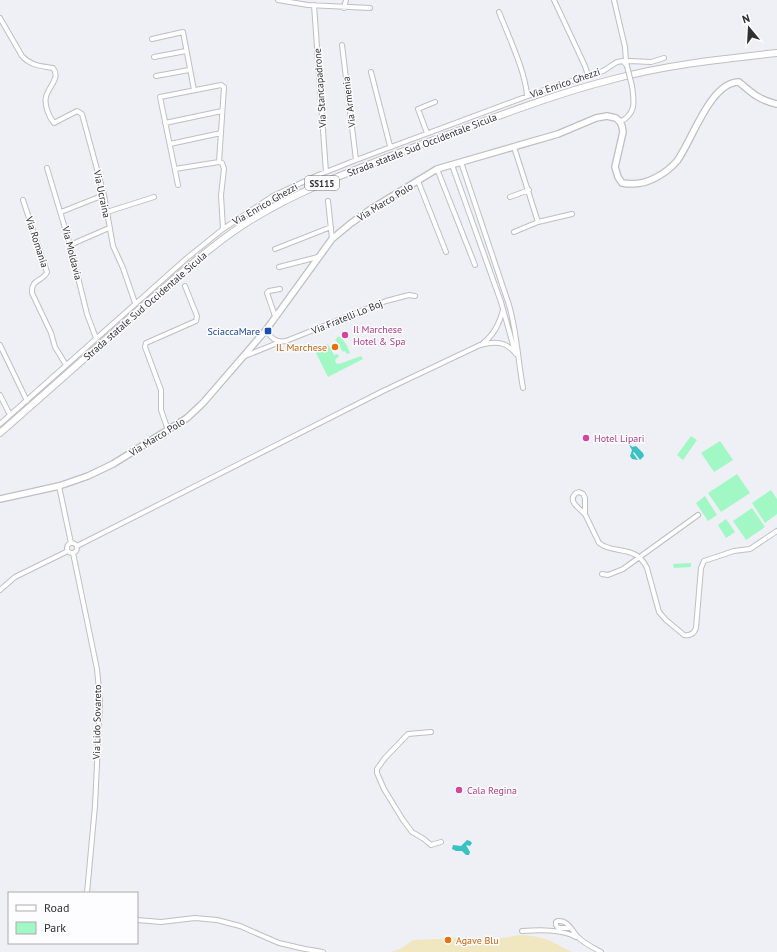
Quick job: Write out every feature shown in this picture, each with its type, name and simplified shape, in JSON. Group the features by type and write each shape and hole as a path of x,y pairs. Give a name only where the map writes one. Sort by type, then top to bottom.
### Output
{"main road":[{"name":"Strada statale Sud Occidentale Sicula","path":"0,433 204,254 243,225 299,193 358,168 529,105 613,79 711,60 777,53"}],"street":[{"path":"278,0 294,4 344,8 370,8"},
{"path":"344,8 346,0"},
{"path":"554,0 585,66 588,76"},
{"path":"614,0 625,47 626,64 632,86 633,107 629,116 620,122 623,132 616,172 622,182 637,185 658,176 676,163 687,145 702,114 721,90 728,84 739,82 756,97 766,102 777,104"},
{"name":"Via Stancapadrone","path":"314,5 326,172"},
{"path":"499,12 527,90 527,96"},
{"name":"Via Ucraina","path":"0,18 27,62 53,68 55,70 55,79 45,97 50,117 54,123 77,111 82,114 104,195 113,246 123,268 135,303"},
{"path":"152,39 182,32 194,90"},
{"name":"Via Armenia","path":"342,45 356,160"},
{"path":"154,57 186,51"},
{"name":"Via Enrico Ghezzi","path":"0,424 187,258 224,229 273,196 326,172 427,132 527,96 603,72 617,62 623,61 626,64 630,61 651,62 664,58"},
{"path":"156,76 189,70"},
{"path":"371,72 390,146"},
{"path":"178,185 160,97 221,85 224,87 219,162 222,164 224,169 221,195 224,229"},
{"path":"427,132 418,108 435,102"},
{"path":"165,123 222,111"},
{"name":"Via Marco Polo","path":"0,499 59,486 102,470 168,430 195,411 245,356 266,330 332,239 350,224 371,210 437,169 558,134 602,117 616,118 620,122"},
{"path":"170,144 221,133"},
{"path":"514,147 538,222"},
{"path":"175,169 219,162"},
{"path":"461,162 507,299 515,331 518,363"},
{"path":"452,165 501,302 516,354 523,388"},
{"name":"Via Moldavia","path":"47,168 70,244 87,314 96,338"},
{"path":"437,169 475,265"},
{"name":"Via Marco Polo","path":"418,181 446,252"},
{"path":"510,197 528,190"},
{"path":"61,212 104,195"},
{"path":"107,212 154,197"},
{"name":"Via Romania","path":"23,200 47,272 46,275 34,283 32,286 32,293 55,347 66,365"},
{"path":"328,201 332,239"},
{"path":"514,232 538,222 572,214"},
{"path":"274,249 331,227"},
{"path":"70,244 109,228"},
{"path":"280,267 318,257"},
{"path":"168,430 161,410 161,390 145,347 146,343 196,321 197,316 185,286"},
{"path":"275,316 267,293 280,288"},
{"name":"Via Fratelli Lo Boj","path":"245,356 280,342 293,339 386,301 415,296"},
{"path":"480,345 490,337 497,328 503,310"},
{"path":"497,328 508,326 515,331"},
{"path":"266,330 274,340 280,342"},
{"path":"76,546 376,394 480,345 492,342 503,343 511,339 515,331"},
{"path":"503,343 516,354"},
{"path":"0,345 27,401"},
{"path":"0,394 10,415"},
{"path":"59,486 72,543 76,546"},
{"path":"586,514 574,504 572,499 573,495 576,493 579,492 583,494 585,498 586,514 599,543 607,547 633,553 640,557 647,568 659,612 666,620 687,636 693,633 696,628 702,564 704,561 734,551 750,549 777,531"},
{"path":"602,574 608,575 623,569 698,515"},
{"path":"68,551 68,546 72,543"},
{"path":"68,551 72,553 77,551 76,546"},
{"path":"0,590 15,577 68,551"},
{"name":"Via Lido Sovareto","path":"72,553 97,669 100,701 95,806 87,892"},
{"path":"431,732 408,734 385,758 377,773 384,790 412,832 431,845 441,842"},
{"path":"138,920 161,922 195,918 218,920 240,926 279,943 323,952"},
{"path":"571,928 578,938"},
{"path":"522,931 535,930 568,933 601,952"}],"green space":[{"path":"339,336 346,344 350,353 347,354 345,351 343,352 339,346 340,345 335,340"},
{"path":"328,344 334,355 337,354 339,356 335,360 336,363 339,364 361,356 363,359 328,377 315,351"},
{"path":"691,436 697,440 683,460 677,455"},
{"path":"720,441 733,460 714,472 701,453"},
{"path":"737,474 750,493 721,512 708,493"},
{"path":"771,490 777,499 777,514 765,523 752,503"},
{"path":"705,496 717,515 708,521 696,503"},
{"path":"752,508 765,527 746,540 733,521"},
{"path":"726,519 735,532 726,538 718,525"},
{"path":"691,563 691,567 674,568 673,564"}],"sand":[{"path":"520,935 547,940 572,952 391,952 400,949 413,940 456,938 490,940"}],"water":[{"path":"630,444 632,447 636,446 643,453 644,456 640,460 634,452 633,453 638,460 632,459 630,456 632,450 629,445"},
{"path":"467,840 472,843 470,846 466,845 470,852 469,855 466,855 462,851 452,849 453,845 461,846"}],"place":[{"name":"SciaccaMare","path":"268,331"},
{"name":"Il Marchese Hotel & Spa","path":"345,335"},
{"name":"IL Marchese","path":"335,347"},
{"name":"Hotel Lipari","path":"586,438"},
{"name":"Cala Regina","path":"459,790"},
{"name":"Agave Blu","path":"448,940"}]}
